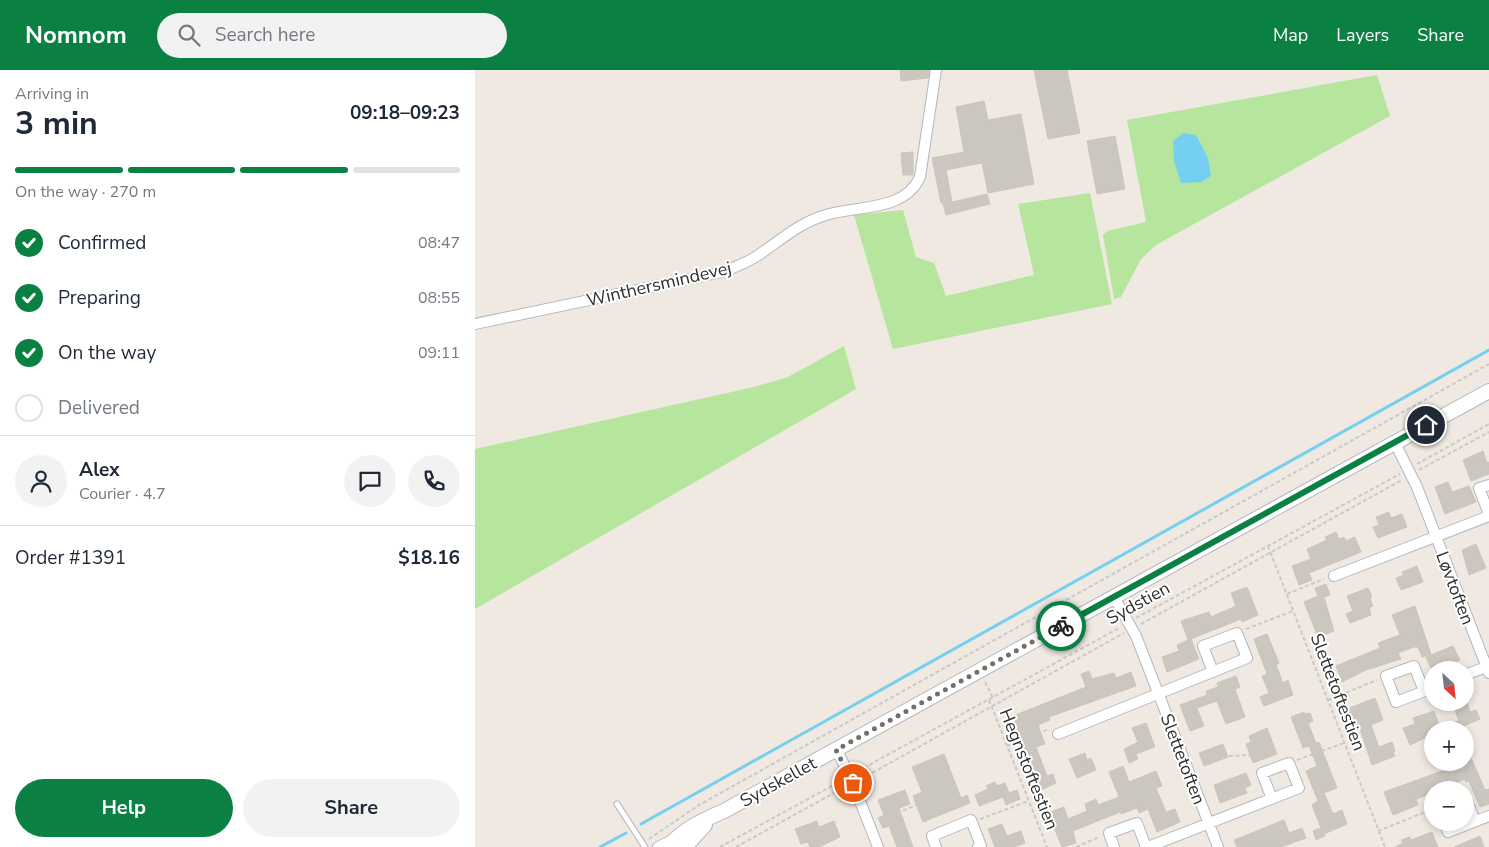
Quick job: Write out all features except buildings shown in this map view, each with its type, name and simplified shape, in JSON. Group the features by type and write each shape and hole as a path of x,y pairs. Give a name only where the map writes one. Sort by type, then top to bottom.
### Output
{"street":[{"name":"Winthersmindevej","path":"475,324 722,272 741,265 760,254 788,232 808,221 827,214 895,202 907,196 915,188 920,177 936,70"},
{"name":"Sydskellet","path":"657,847 676,844 724,811 1489,391"},
{"name":"Løvtoften","path":"1395,442 1410,472 1488,668 1474,672"},
{"name":"Løvtoften","path":"1334,576 1489,515 1479,488 1489,485"},
{"name":"Slettetoften","path":"1115,597 1130,626 1218,847"},
{"name":"Slettetoften","path":"1058,734 1247,658 1237,633"},
{"path":"1213,672 1203,646 1237,633"},
{"path":"1424,682 1414,666 1386,676 1396,702 1424,691"},
{"path":"836,750 851,779 878,847"},
{"name":"Slettetoften","path":"1109,833 1137,823 1147,847 1209,824 1299,788 1289,763"},
{"path":"1271,799 1261,773 1289,763"},
{"path":"1475,821 1489,816"},
{"path":"936,847 932,836 971,820 981,846 978,847"},
{"path":"1109,833 1114,847"}],"lane":[{"path":"617,804 644,845"}],"path":[{"path":"644,845 699,805 1489,364"},
{"name":"Sydstien","path":"720,847 851,779 989,700 1130,626 1268,546 1410,472 1489,424"},
{"path":"736,847 851,779 991,706 1130,626 1270,553 1410,472 1489,432"},
{"name":"Slettetoftestien","path":"1268,546 1385,847"},
{"path":"1286,594 1334,576"},
{"path":"1237,633 1293,611"},
{"path":"1328,700 1386,676"},
{"path":"983,677 993,698"},
{"name":"Hegnstoftestien","path":"989,700 1047,847"},
{"path":"1007,746 1054,728 1058,734"},
{"path":"1289,763 1344,743"},
{"path":"1229,756 1249,755 1253,757"},
{"path":"971,820 1029,801"},
{"path":"897,813 919,804 926,822"},
{"path":"1378,831 1424,813"},
{"path":"1076,847 1109,833"}],"green space":[{"path":"1377,75 1390,116 1156,245 1141,259 1121,297 1114,299 1103,235 1107,231 1146,222 1127,120"},
{"path":"1090,193 1112,304 893,349 854,215 903,210 916,257 934,263 946,296 1034,275 1018,204"},
{"path":"844,346 856,389 475,609 475,449 754,387 788,377"}],"water":[{"path":"1183,133 1196,135 1208,158 1211,176 1201,182 1181,183 1174,161 1173,141"}],"waterway":[{"path":"641,824 1489,350"},
{"path":"600,847 626,833"}],"way so far":[{"path":"853,783 836,750 1061,626"}],"route":[{"path":"1061,626 1426,425"}]}
